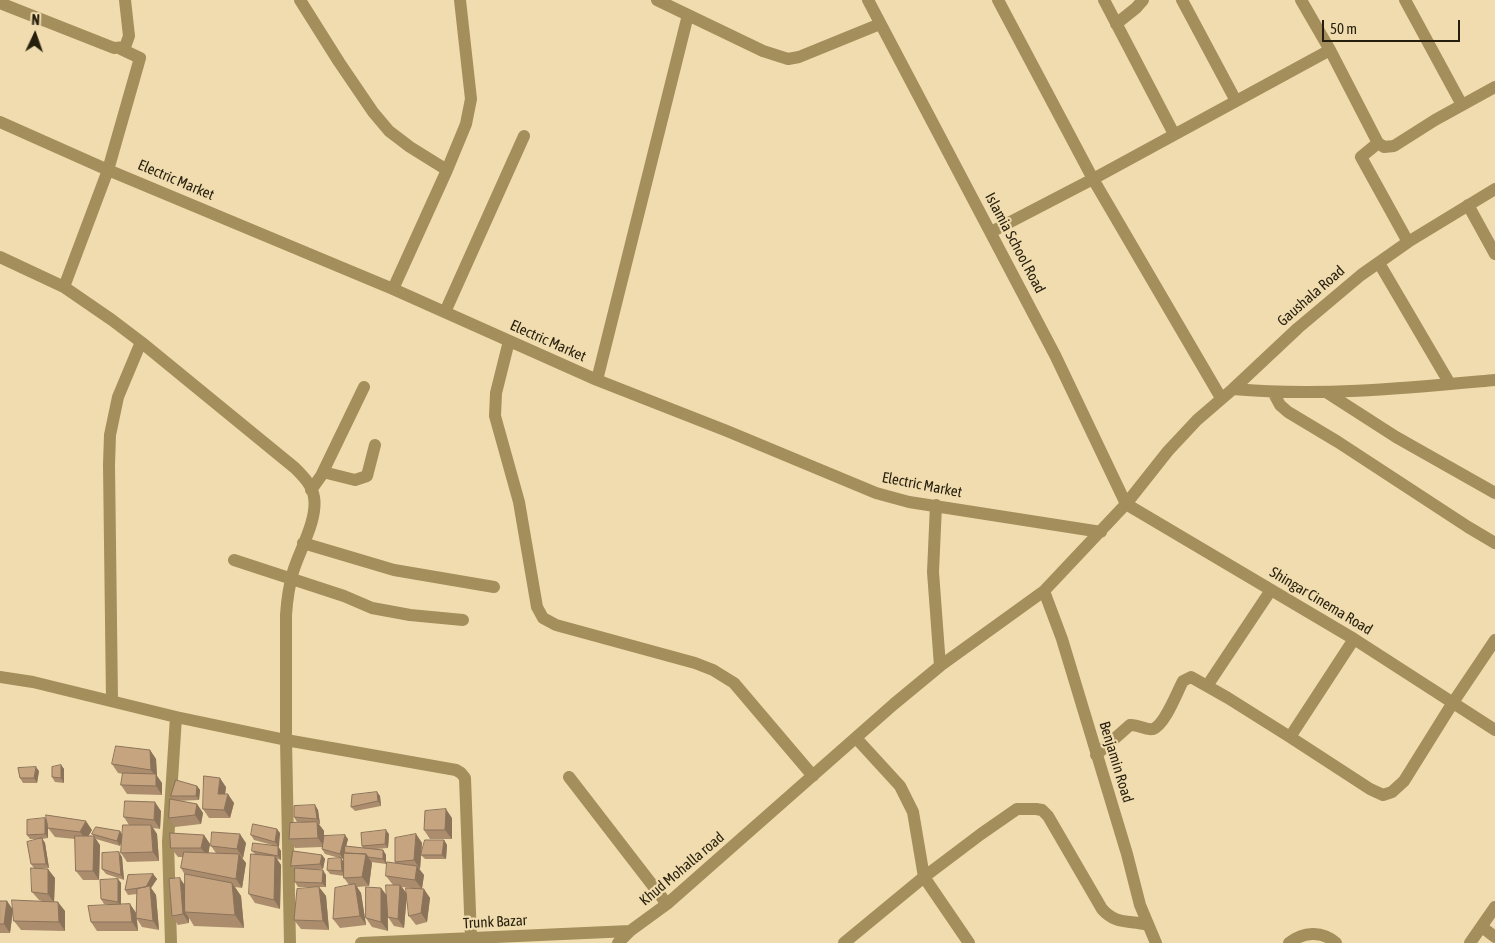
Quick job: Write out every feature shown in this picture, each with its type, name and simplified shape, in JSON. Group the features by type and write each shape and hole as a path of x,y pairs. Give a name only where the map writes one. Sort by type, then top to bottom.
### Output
{"street":[{"path":"121,49 125,47 129,36 125,0"},
{"path":"300,0 339,62 373,112 389,131 410,147 447,170"},
{"path":"393,289 466,124 471,99 460,0"},
{"path":"657,0 763,51 788,59 799,57 880,24"},
{"name":"Islamia School Road","path":"868,0 1055,354 1126,504"},
{"path":"998,0 1093,179 1221,398"},
{"path":"1104,0 1174,134"},
{"path":"1182,0 1236,101"},
{"path":"1301,0 1330,50 1378,142 1384,147 1394,146 1495,87"},
{"path":"1405,0 1462,105"},
{"path":"1116,24 1145,1"},
{"path":"0,3 140,58 108,170 64,287"},
{"path":"597,380 688,15"},
{"path":"991,232 1093,179 1330,50"},
{"name":"Electric Market","path":"0,122 108,170 393,289 597,380 727,431 876,493 909,502 1101,532"},
{"path":"445,312 524,136"},
{"path":"1378,142 1361,157 1408,242"},
{"name":"Gaushala Road","path":"940,666 1044,591 1126,504 1168,451 1196,420 1298,328 1361,274 1408,242 1495,189"},
{"path":"1468,206 1495,254"},
{"path":"0,257 64,287 141,342 295,468 312,490 314,497 312,521 291,580 286,615 286,740 290,943"},
{"path":"1379,263 1450,384"},
{"path":"112,700 110,435 121,388 141,342"},
{"path":"509,342 496,393 495,416 518,494 537,607 543,618 556,625 695,663 724,676 734,683 813,776"},
{"path":"1233,388 1273,392 1371,391 1495,380"},
{"path":"312,490 323,472 364,387"},
{"path":"1273,392 1280,405 1288,412 1495,543"},
{"path":"1326,392 1396,437 1495,493"},
{"path":"323,472 355,480 367,476 374,445"},
{"name":"Shingar Cinema Road","path":"1126,504 1354,639 1495,730"},
{"path":"936,505 933,572 940,666"},
{"path":"304,543 394,570 494,587"},
{"path":"234,560 344,596 372,608 410,615 463,620"},
{"path":"1207,686 1271,590"},
{"name":"Benjamin Road","path":"1044,591 1062,639 1127,854 1140,905 1156,943"},
{"path":"1290,736 1354,639"},
{"path":"1096,755 1130,725 1138,725 1148,729 1153,729 1159,725 1183,681 1191,677 1290,736 1370,790 1383,795 1392,792 1404,781 1495,640"},
{"name":"Khud Mohalla road","path":"618,943 630,937 940,666"},
{"path":"0,677 33,682 176,717 286,740 456,770 465,778 471,939"},
{"path":"171,943 168,842 176,717"},
{"path":"856,738 900,786 910,804 914,812 924,877 969,943"},
{"path":"569,777 667,904"},
{"path":"844,943 924,877 1017,809 1042,810 1048,816 1102,909 1108,916 1116,921 1135,921 1148,925"},
{"path":"1470,943 1495,907"},
{"path":"1482,927 1495,937"},
{"path":"1289,943 1306,933 1332,939 1336,943"},
{"name":"Trunk Bazar","path":"361,943 458,941 471,939 630,937"}],"building":[{"path":"116,746 150,750 151,770 112,764"},
{"path":"61,765 61,778 52,777 52,767"},
{"path":"36,767 34,778 20,778 18,768"},
{"path":"123,773 156,774 156,786 121,785"},
{"path":"204,776 220,778 218,794 228,794 224,810 203,809"},
{"path":"176,780 197,786 196,796 171,796"},
{"path":"377,792 378,801 351,807 352,795"},
{"path":"170,799 197,804 195,815 169,818"},
{"path":"125,801 155,802 154,820 124,817"},
{"path":"315,805 317,819 294,817 294,806"},
{"path":"446,809 445,830 424,830 425,811"},
{"path":"46,815 86,821 80,832 48,828"},
{"path":"45,818 45,834 27,835 27,820"},
{"path":"317,822 318,838 289,839 290,823"},
{"path":"253,824 277,829 275,842 251,835"},
{"path":"123,825 151,825 153,852 121,853"},
{"path":"96,827 120,831 117,841 92,834"},
{"path":"386,830 385,844 362,846 361,833"},
{"path":"212,832 240,834 237,849 211,846"},
{"path":"170,833 204,835 201,848 171,848"},
{"path":"416,834 414,860 395,862 395,838"},
{"path":"345,835 340,854 322,849 324,836"},
{"path":"75,836 94,836 93,871 76,871"},
{"path":"42,838 46,864 31,864 27,842"},
{"path":"425,840 444,840 442,855 421,855"},
{"path":"253,843 278,846 278,856 252,851"},
{"path":"345,846 383,850 383,859 368,857 366,854 345,853"},
{"path":"293,851 322,855 320,864 291,866"},
{"path":"119,852 121,875 102,869 102,853"},
{"path":"184,852 239,854 236,879 181,868"},
{"path":"344,853 366,854 362,877 344,878"},
{"path":"251,854 275,856 274,900 249,894"},
{"path":"341,858 342,871 327,870 328,859"},
{"path":"387,862 417,866 415,880 386,876"},
{"path":"31,868 48,869 48,894 32,892"},
{"path":"295,868 323,870 322,883 295,882"},
{"path":"153,874 146,887 125,890 128,875"},
{"path":"185,874 232,883 235,915 185,912"},
{"path":"180,878 183,914 172,916 169,879"},
{"path":"118,879 118,902 101,899 100,880"},
{"path":"355,884 360,916 333,919 335,888"},
{"path":"386,885 400,885 398,919 388,917"},
{"path":"150,886 153,921 136,918 137,889"},
{"path":"319,887 323,921 294,920 297,889"},
{"path":"366,887 381,888 381,922 366,918"},
{"path":"406,888 424,889 421,913 409,916"},
{"path":"12,900 58,902 59,922 14,921"},
{"path":"0,901 7,901 4,924 0,924"},
{"path":"130,904 132,922 91,922 88,906"}]}
